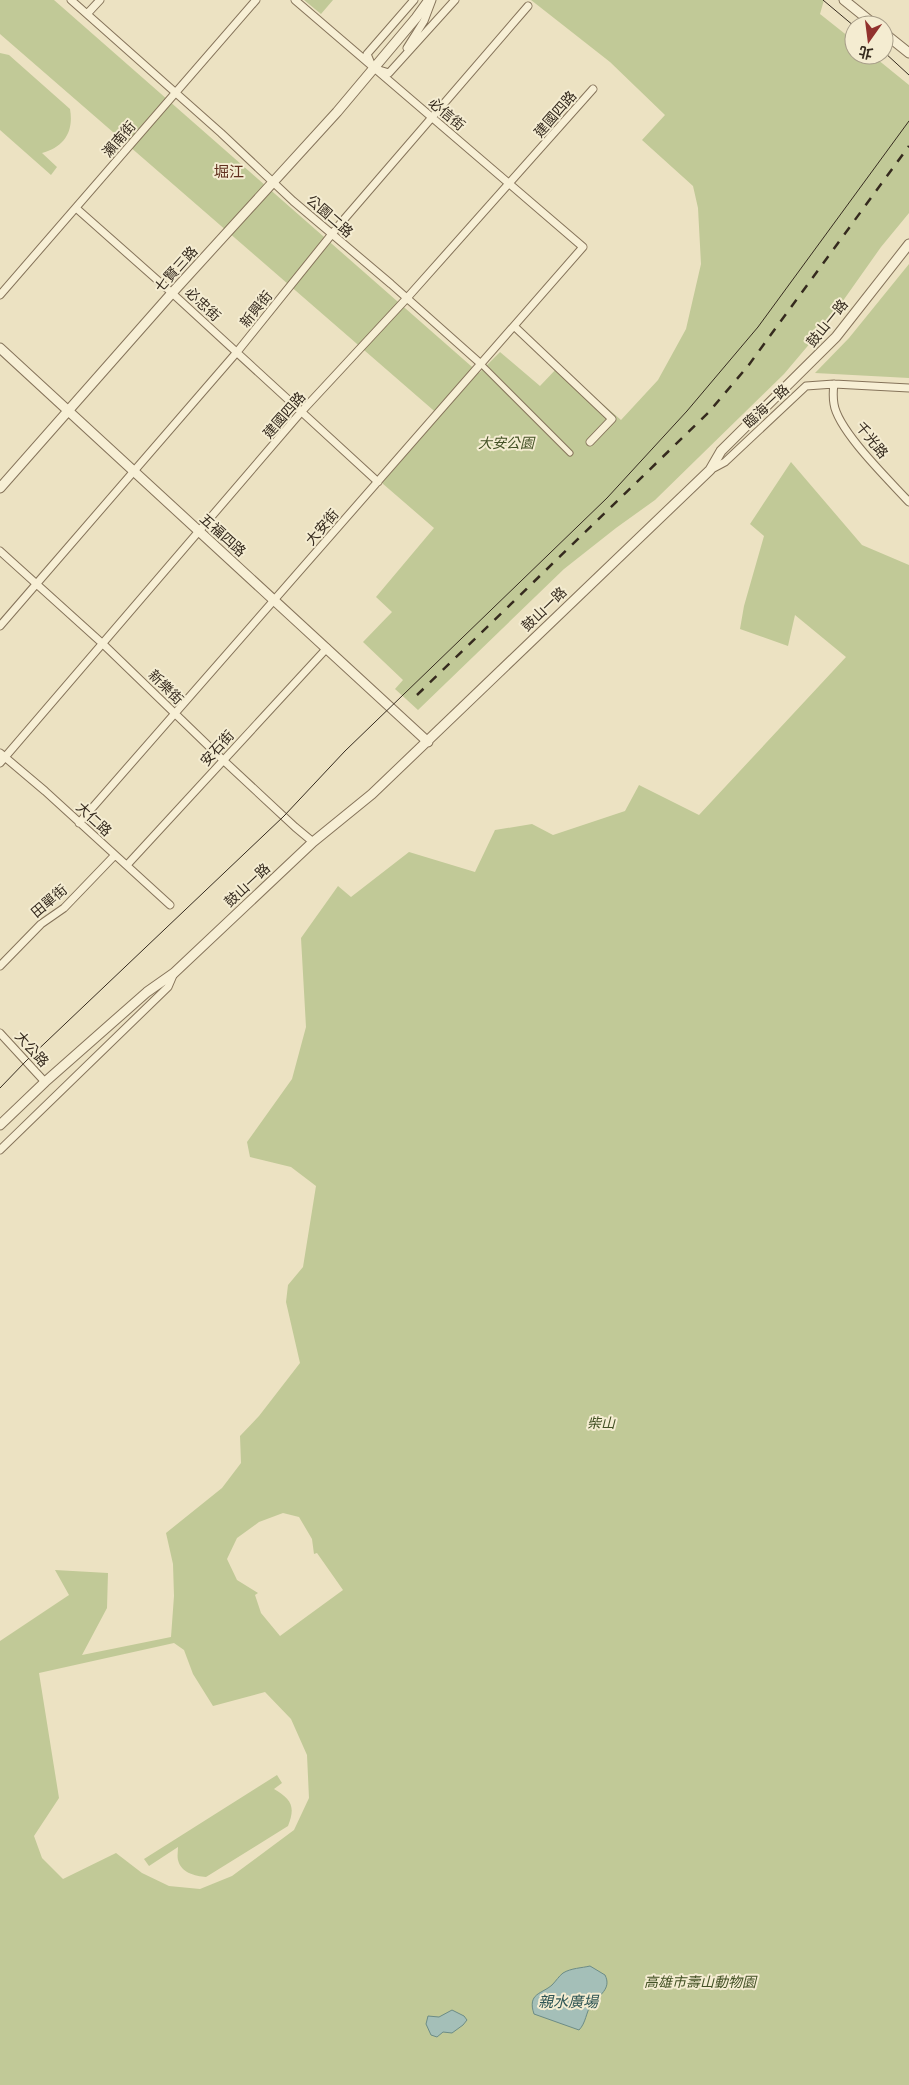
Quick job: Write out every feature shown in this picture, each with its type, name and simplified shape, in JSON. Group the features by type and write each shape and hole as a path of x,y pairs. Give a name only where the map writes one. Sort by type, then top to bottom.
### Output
{"street":[{"name":"公園二路","path":"71,0 176,92 273,183 481,364 570,453"},
{"path":"87,14 100,0"},
{"name":"瀨南街","path":"0,295 256,0"},
{"name":"必信街","path":"295,0 583,247"},
{"path":"414,0 367,54 373,68 389,73 455,0"},
{"name":"七賢三路","path":"0,488 172,293 273,183 431,0"},
{"name":"七賢三路","path":"396,65 424,21 431,0"},
{"path":"844,0 863,15"},
{"name":"新興街","path":"0,626 237,352 332,235 528,6"},
{"path":"894,41 909,53"},
{"name":"建國四路","path":"0,763 3,755 200,533 302,411 407,298 593,89"},
{"name":"必忠街","path":"76,208 172,293 378,482"},
{"name":"鼓山一路","path":"0,1125 45,1082 147,992 174,973 313,842 372,794 428,742 655,520 710,470 721,452 836,337 909,244"},
{"name":"大安街","path":"79,823 515,327 583,247"},
{"path":"515,327 612,419 590,442"},
{"name":"五福四路","path":"0,348 428,742"},
{"name":"臨海一路","path":"710,470 725,462 806,386 834,384 909,388"},
{"name":"千光路","path":"834,384 834,404 838,417 858,445 909,502"},
{"name":"新樂街","path":"0,551 103,644 174,714 313,842"},
{"name":"安石街","path":"127,865 327,648"},
{"name":"大仁路","path":"3,755 170,905"},
{"name":"田單街","path":"0,966 41,924 64,908 115,855"},
{"name":"鼓山一路","path":"0,1150 168,987 174,973"},
{"name":"大公路","path":"0,1033 45,1082"}],"green space":[{"name":"大安公園","path":"0,0 54,0 479,373 500,352 540,386 559,366 621,420 658,380 686,329 701,264 698,208 693,186 642,140 665,115 610,62 531,0 824,0 820,14 844,33 844,65 884,65 909,85 909,213 881,247 828,322 784,374 655,500 564,569 418,710 395,689 403,680 363,642 392,612 376,597 434,528 382,483 440,416 0,34"},
{"path":"304,0 333,0 321,14"},
{"path":"0,53 9,55 70,109 70,125 66,137 56,147 42,153 57,167 51,175 0,130"},
{"path":"909,264 909,378 815,373 849,338"},
{"name":"柴山","path":"791,462 862,545 909,565 909,2085 0,2085 0,1641 69,1595 55,1570 108,1573 107,1608 82,1655 171,1637 174,1596 173,1564 166,1533 222,1488 241,1463 240,1436 259,1416 300,1363 286,1302 288,1285 303,1267 316,1186 291,1167 250,1157 247,1142 292,1079 306,1027 301,938 338,886 351,897 409,852 475,872 495,830 532,824 553,835 625,811 639,785 699,815 846,657 795,615 788,646 740,629 744,606 764,536 750,524","holes":["283,1513 299,1517 312,1539 314,1554 317,1553 343,1590 280,1636 261,1613 255,1595 258,1593 237,1580 227,1559 237,1538 259,1522","174,1643 184,1650 193,1674 213,1706 265,1692 291,1719 307,1755 309,1798 294,1830 232,1876 200,1889 169,1886 142,1873 116,1853 63,1879 42,1858 34,1836 59,1798 39,1673"]},
{"path":"277,1775 282,1783 274,1789 288,1800 292,1808 288,1826 206,1877 193,1875 182,1868 178,1860 178,1847 149,1866 144,1859"}],"water":[{"name":"親水廣場","path":"590,1966 605,1975 607,1984 604,1992 591,2005 579,2030 534,2014 532,2002 537,1995 552,1985 566,1971"},
{"path":"452,2010 464,2016 467,2020 463,2025 452,2033 443,2032 437,2037 431,2035 426,2024 428,2016 439,2017"}],"tram line":[{"path":"823,0 844,18"},
{"path":"894,61 909,75"},
{"path":"0,1088 26,1061 284,816 345,751 607,498 687,411 758,327 909,121"}],"railway":[{"path":"417,695 708,413 748,366 909,146"}],"district":[{"name":"堀江","path":"229,171"}],"park label":[{"name":"高雄市壽山動物園","path":"700,1982"}]}
